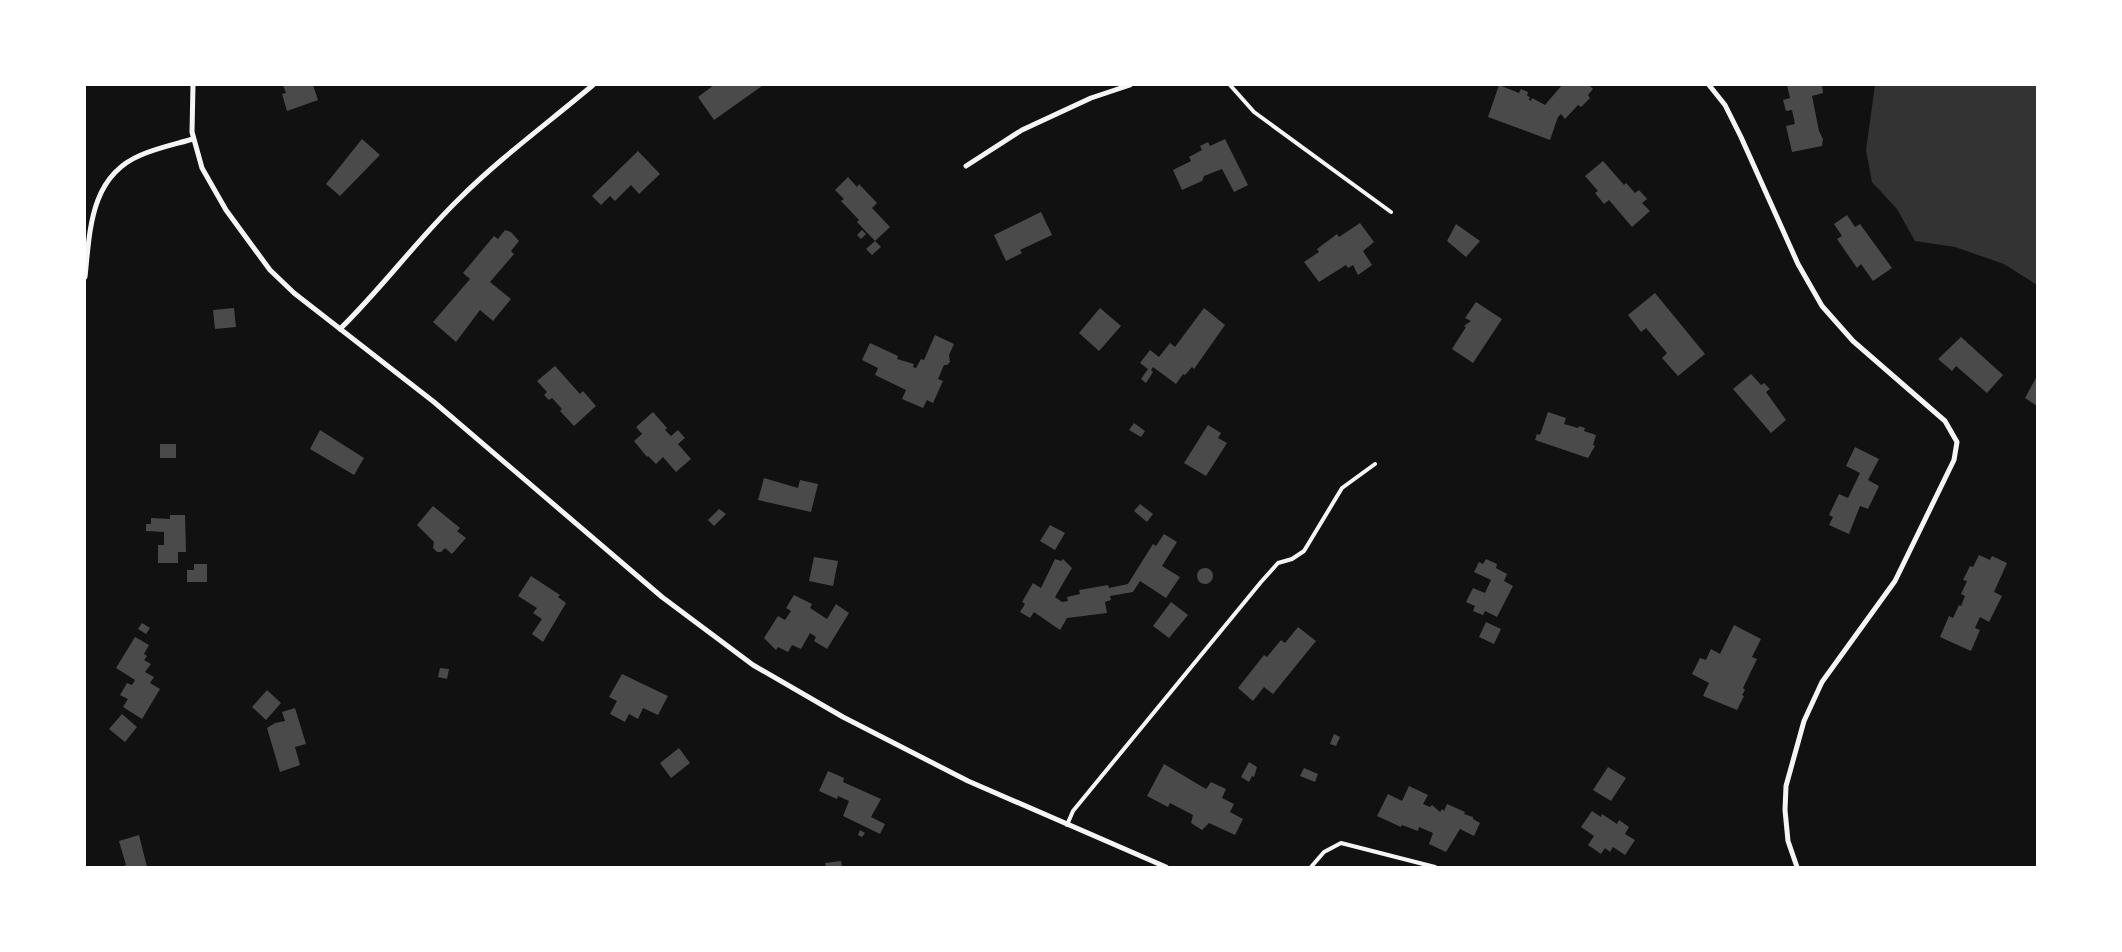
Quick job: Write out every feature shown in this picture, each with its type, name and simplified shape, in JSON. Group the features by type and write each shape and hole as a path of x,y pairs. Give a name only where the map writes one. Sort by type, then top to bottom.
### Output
{"street":[{"path":"193,85 191,120 193,140 207,180 259,256 294,293 434,402 662,598 753,664 808,698 915,755 984,788 1166,867"},
{"path":"340,329 364,306 431,227 460,197 593,85"},
{"path":"966,166 1022,130 1091,98 1130,85"},
{"path":"1709,85 1725,105 1742,137 1798,264 1822,306 1853,341 1936,412 1949,426 1957,442 1954,460 1895,581 1822,682 1804,721 1792,762 1785,802 1788,841 1797,867"},
{"path":"85,277 94,205 108,179 122,166 141,154 193,140"}],"lane":[{"path":"1230,85 1254,112 1392,212"},
{"path":"1067,825 1073,811 1261,582 1278,563 1292,559 1304,551 1342,488 1375,464"},
{"path":"1311,867 1324,852 1341,843 1435,867"}],"shaded area":[{"path":"1875,85 2037,85 2037,285 2004,264 1955,247 1915,241 1897,209 1872,182 1866,150"}],"building":[{"path":"283,85 313,85 318,100 287,111 282,94 286,93"},
{"path":"714,85 762,86 714,120 698,97"},
{"path":"1499,85 1519,93 1521,89 1528,92 1529,100 1531,101 1532,98 1545,105 1562,85 1589,85 1593,89 1588,95 1590,98 1581,107 1578,105 1565,119 1561,114 1558,117 1550,140 1488,117"},
{"path":"1787,85 1822,85 1823,93 1812,96 1819,131 1823,139 1822,146 1792,152 1786,126 1795,124 1792,110 1786,111 1783,100 1790,98"},
{"path":"362,139 380,155 340,196 326,184"},
{"path":"1225,139 1248,185 1234,192 1222,169 1204,176 1202,181 1182,190 1173,170 1191,161 1189,157 1202,150 1200,146 1208,142 1210,146"},
{"path":"638,151 660,174 639,194 631,185 615,201 610,196 601,205 592,196"},
{"path":"1603,161 1624,185 1626,183 1635,193 1639,190 1647,199 1642,203 1650,211 1632,227 1609,200 1604,204 1595,193 1598,191 1585,176"},
{"path":"848,177 857,187 859,184 877,203 872,208 890,227 875,241 857,222 859,220 841,201 844,199 835,190"},
{"path":"1041,212 1052,235 1020,250 1022,253 1006,261 994,235"},
{"path":"1847,215 1855,227 1860,224 1892,268 1873,281 1861,264 1857,268 1837,239 1842,236 1834,224"},
{"path":"1360,223 1374,242 1363,251 1372,265 1358,275 1353,265 1348,268 1346,265 1319,282 1304,262 1319,252 1317,249 1337,234 1339,237"},
{"path":"1456,224 1480,241 1466,257 1447,241"},
{"path":"505,230 511,232 519,241 511,251 514,254 490,282 511,299 493,321 480,310 456,342 433,322 470,279 463,273 494,236 498,239"},
{"path":"862,230 866,234 861,239 857,235"},
{"path":"875,241 881,247 872,255 866,249"},
{"path":"1655,293 1705,354 1678,376 1662,358 1667,353 1646,328 1641,332 1628,315"},
{"path":"1476,302 1502,319 1473,363 1452,349 1466,327 1464,326 1471,321 1465,318"},
{"path":"234,308 236,327 215,329 213,310"},
{"path":"1100,308 1121,326 1099,351 1079,333"},
{"path":"1204,308 1225,325 1194,369 1192,367 1185,375 1183,374 1176,384 1153,367 1151,370 1153,372 1146,383 1141,379 1148,369 1140,363 1150,350 1159,357 1170,343 1175,347"},
{"path":"935,335 954,344 949,355 950,362 944,365 938,379 943,381 933,403 927,400 923,408 902,399 906,390 875,375 878,368 862,360 870,343 898,356 897,359 914,364 913,367 916,368 921,359 924,360"},
{"path":"1961,337 2003,375 1987,393 1956,366 1952,371 1938,359"},
{"path":"555,366 580,394 583,391 596,406 574,426 560,411 562,409 552,398 549,400 544,395 547,392 537,381"},
{"path":"1751,374 1761,385 1764,383 1770,389 1766,392 1786,420 1771,433 1733,389"},
{"path":"2037,376 2037,406 2025,398"},
{"path":"653,412 667,428 665,430 671,436 678,430 685,438 678,444 691,459 676,472 663,457 656,464 647,457 634,441 642,434 636,427"},
{"path":"1548,412 1566,418 1564,424 1585,428 1584,431 1596,435 1593,445 1595,446 1588,458 1535,440 1537,434 1540,435"},
{"path":"1134,423 1145,431 1141,437 1129,430"},
{"path":"1208,425 1221,433 1218,438 1227,443 1206,476 1184,463"},
{"path":"320,430 364,458 354,475 310,449"},
{"path":"160,444 176,444 176,458 160,458"},
{"path":"1855,447 1879,459 1868,480 1879,486 1868,509 1860,506 1849,534 1829,525 1833,517 1829,515 1839,494 1848,498 1860,473 1846,466"},
{"path":"764,478 798,488 800,480 818,484 811,512 758,500"},
{"path":"1140,504 1153,514 1147,522 1134,511"},
{"path":"433,506 460,528 457,531 466,538 452,554 445,548 441,552 437,552 433,548 434,542 417,525"},
{"path":"719,509 726,514 714,526 708,520"},
{"path":"170,515 185,515 186,552 178,552 178,563 158,563 158,545 164,545 164,532 146,531 146,524 151,524 151,518 170,519"},
{"path":"1050,525 1065,533 1055,550 1040,541"},
{"path":"1164,534 1177,542 1162,566 1180,577 1166,598 1140,581 1133,592 1110,596 1111,600 1105,602 1107,613 1067,618 1060,630 1034,612 1030,618 1020,612 1025,604 1022,602 1033,583 1041,588 1055,559 1061,561 1063,559 1072,568 1055,597 1062,602 1068,601 1067,597 1080,594 1079,590 1108,585 1109,588 1128,584 1153,544 1156,546"},
{"path":"1979,555 1990,560 1992,556 2007,563 1994,592 2002,596 1989,622 1980,617 1975,628 1980,630 1971,651 1940,637 1949,616 1953,618 1959,605 1961,606 1965,596 1961,594 1967,581 1963,580 1970,566 1973,567"},
{"path":"814,557 838,561 833,586 809,581"},
{"path":"1486,559 1497,564 1496,568 1507,574 1504,581 1513,586 1497,617 1485,611 1483,615 1473,611 1475,606 1466,602 1473,588 1485,593 1491,580 1474,572 1479,562 1483,564"},
{"path":"194,564 207,564 207,582 187,582 187,570 194,570"},
{"path":"1205,568 1213,576 1205,584 1197,576"},
{"path":"531,576 560,595 558,597 566,603 543,642 532,634 542,619 533,613 537,608 518,596"},
{"path":"794,595 812,604 810,608 827,619 836,604 849,613 827,649 814,641 816,637 810,633 801,649 792,645 788,652 778,647 776,650 764,638 778,616 785,620 791,611 786,608"},
{"path":"1171,602 1188,615 1169,638 1153,626"},
{"path":"1486,622 1501,629 1494,644 1479,637"},
{"path":"142,623 150,628 146,634 138,629"},
{"path":"1734,625 1761,639 1752,657 1757,659 1743,688 1745,690 1742,695 1744,696 1737,710 1703,696 1709,683 1692,674 1700,658 1706,660 1711,649 1720,654"},
{"path":"1298,627 1316,641 1273,694 1264,687 1253,701 1238,688 1264,655 1267,657 1281,640 1285,643"},
{"path":"135,637 149,645 144,654 147,656 144,660 151,664 145,672 154,677 150,683 160,689 142,719 123,707 128,699 120,695 127,683 132,685 135,680 116,668"},
{"path":"440,668 449,669 447,679 438,677"},
{"path":"622,674 668,696 658,715 643,708 638,719 629,714 625,722 610,714 617,701 609,697"},
{"path":"267,690 281,703 266,720 252,707"},
{"path":"295,708 306,744 295,747 300,765 280,772 267,728 275,723 285,721 282,712"},
{"path":"122,714 137,727 125,742 109,729"},
{"path":"1334,734 1340,737 1336,746 1330,744"},
{"path":"679,748 690,763 671,778 660,763"},
{"path":"1249,762 1257,767 1254,777 1252,776 1249,782 1241,777"},
{"path":"1164,764 1206,789 1211,782 1226,789 1222,798 1234,804 1230,812 1243,819 1235,835 1209,823 1202,830 1191,823 1193,815 1170,803 1168,807 1147,796"},
{"path":"1608,767 1626,778 1611,801 1593,790"},
{"path":"1304,768 1318,774 1315,782 1300,776"},
{"path":"828,771 844,778 843,782 881,799 871,817 885,824 880,834 843,816 849,801 838,796 837,799 819,791"},
{"path":"1409,786 1428,795 1423,804 1430,807 1432,805 1440,812 1442,809 1444,811 1447,804 1473,817 1473,819 1480,823 1474,836 1460,829 1446,852 1429,844 1433,833 1419,827 1418,831 1402,825 1401,827 1377,816 1388,794 1402,801"},
{"path":"1592,811 1601,817 1602,814 1617,824 1619,820 1629,827 1625,834 1635,840 1625,855 1613,847 1610,852 1605,848 1601,854 1588,845 1594,836 1581,827"},
{"path":"860,830 865,833 862,837 858,835"},
{"path":"139,835 147,867 121,867 126,865 119,841"},
{"path":"841,861 842,867 826,867 825,863"}]}
